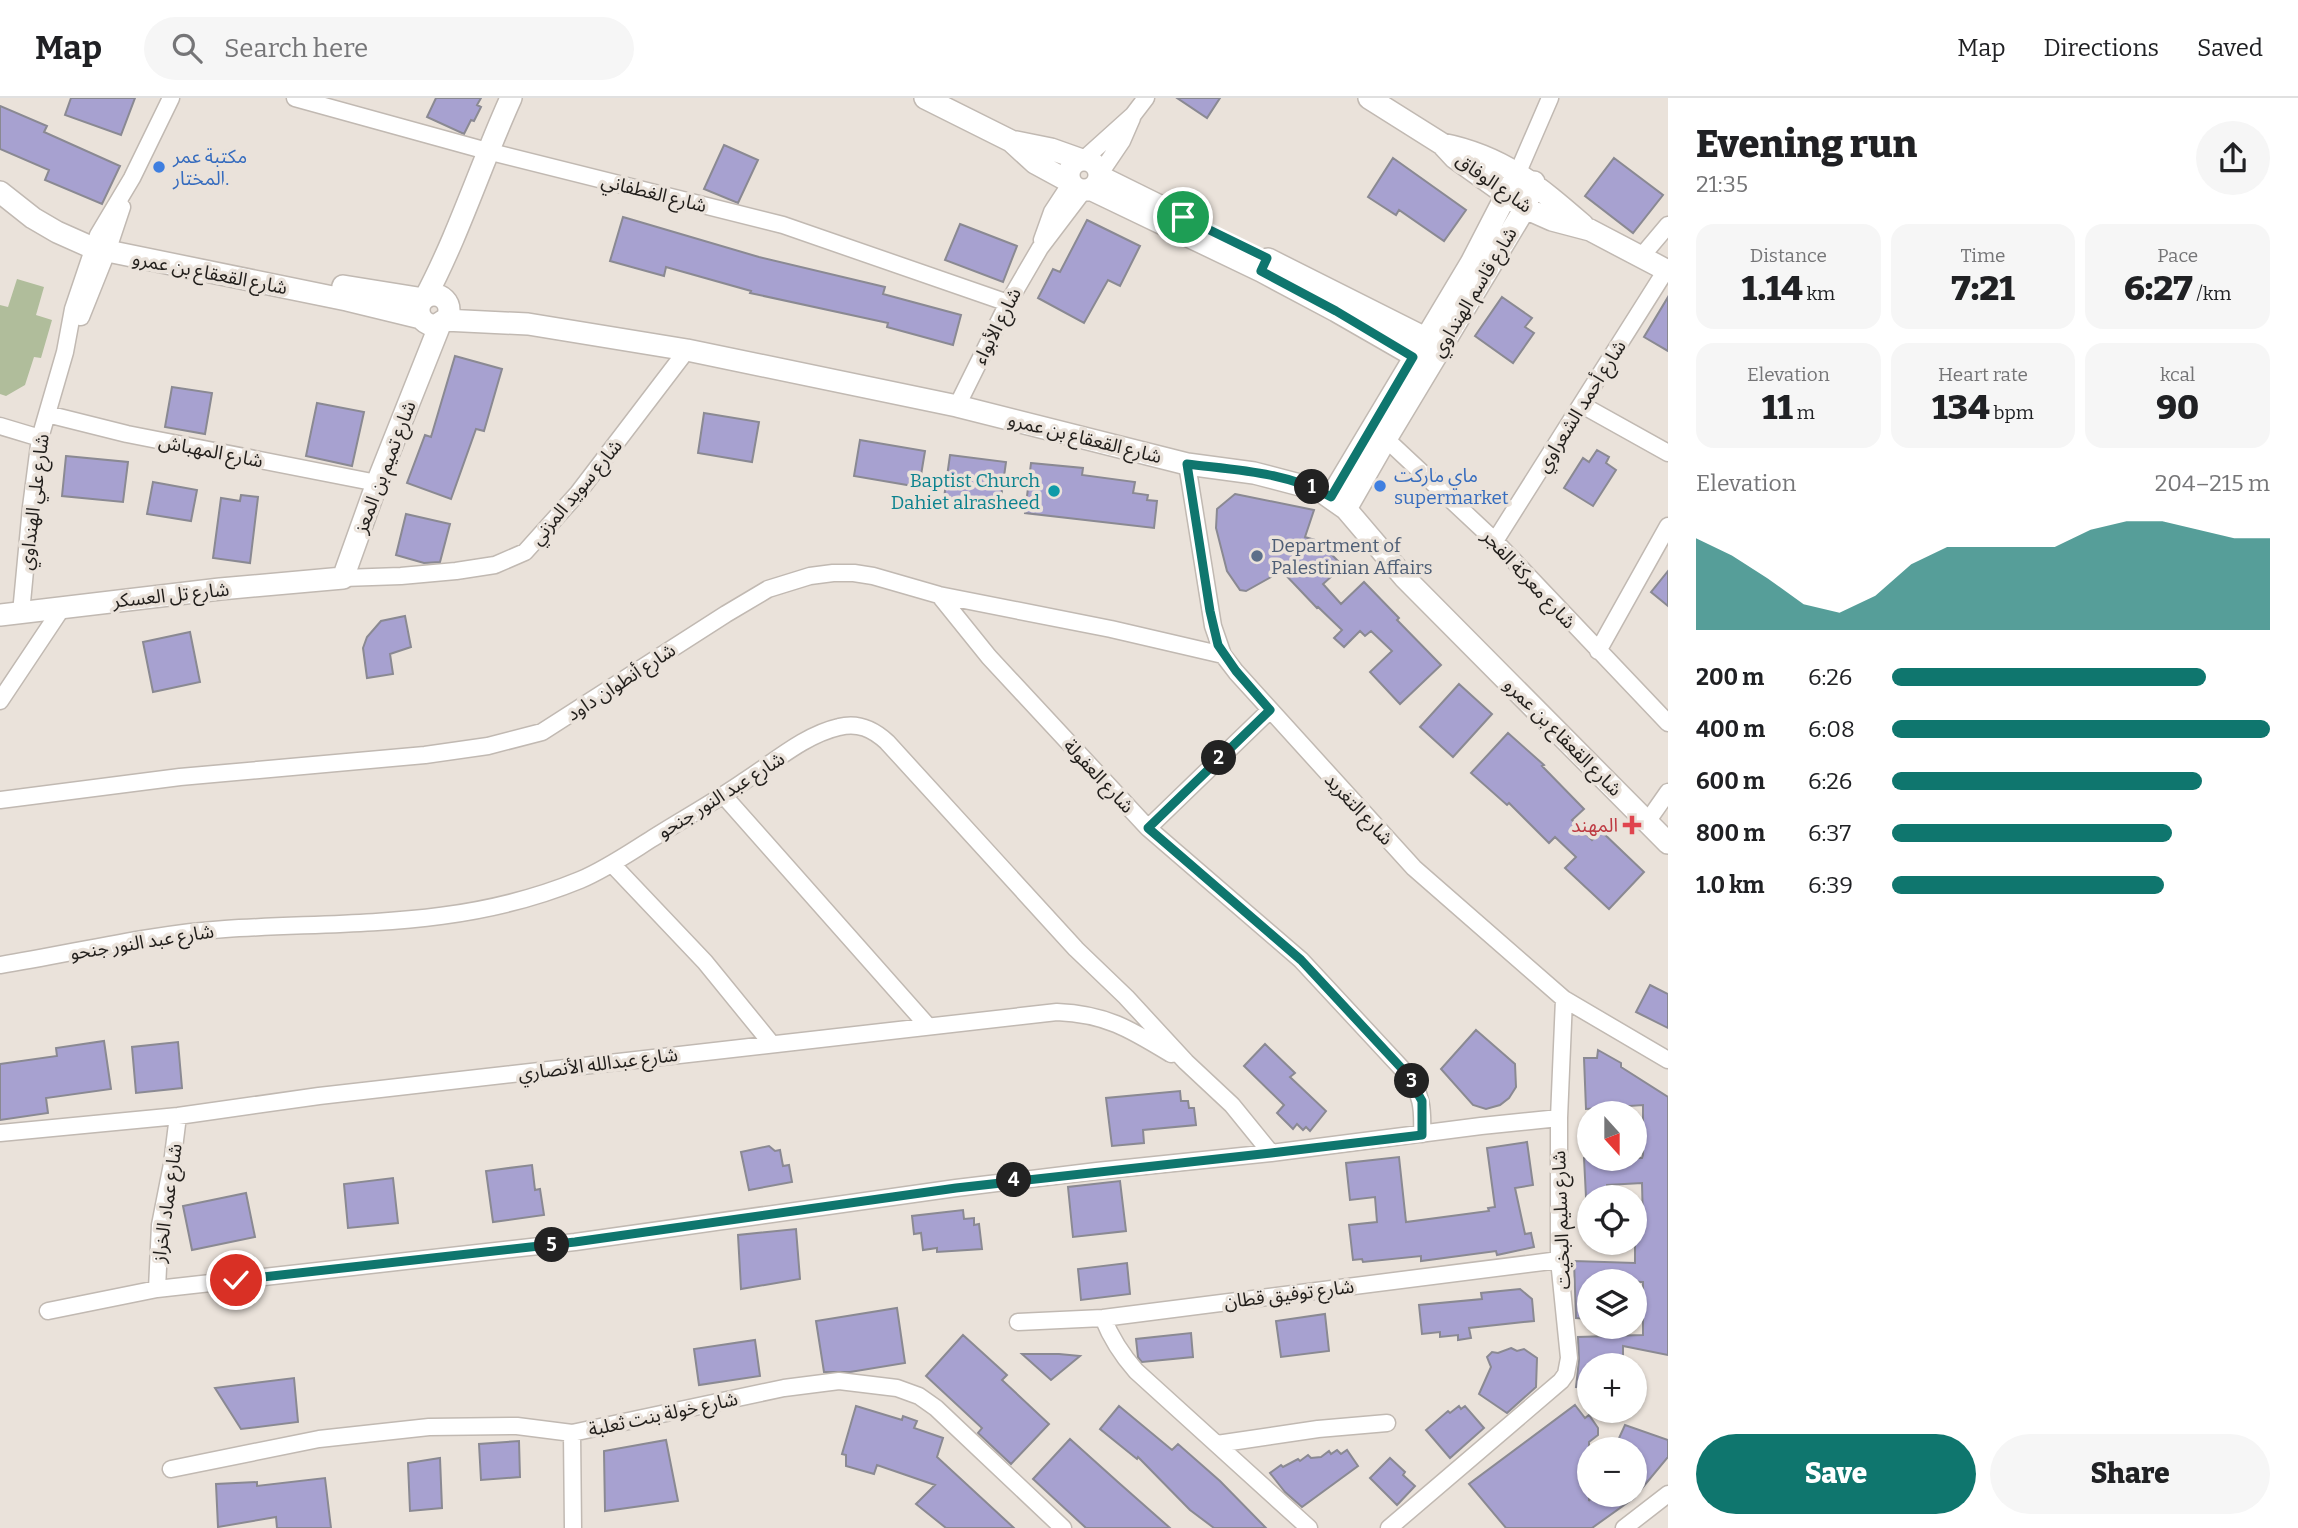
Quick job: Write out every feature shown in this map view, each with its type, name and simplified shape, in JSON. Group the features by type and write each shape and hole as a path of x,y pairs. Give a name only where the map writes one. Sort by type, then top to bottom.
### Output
{"street":[{"name":"شارع علي الهنداوي","path":"22,612 40,438 65,352 73,309 171,98"},
{"name":"شارع الغطفاني","path":"295,98 783,225 1008,303"},
{"name":"شارع تميم بن المعز","path":"343,578 427,355 444,261 487,150 511,98"},
{"path":"925,98 1010,141 1035,163 1085,182"},
{"name":"شارع الأبواء","path":"957,406 1008,303 1040,247 1052,212 1085,182 1122,141 1133,116 1146,98"},
{"name":"شارع الوفاق","path":"1369,98 1442,144 1455,158 1506,197 1552,220 1590,230"},
{"path":"1526,177 1531,144 1550,98"},
{"name":"شارع الأبواء","path":"1082,160 1133,116"},
{"path":"1010,141 1051,149 1082,160"},
{"name":"شارع الوفاق","path":"1442,144 1473,151 1526,177 1590,230 1667,271"},
{"path":"1082,160 1070,168 1069,175 1433,341"},
{"name":"شارع قاسم الهنداوي","path":"1339,503 1433,341 1506,197 1526,177"},
{"name":"شارع قاسم الهنداوي","path":"1433,341 1525,208 1526,177"},
{"name":"شارع القعقاع بن عمرو","path":"5,195 33,218 103,243 254,270 434,310 687,350 957,406 1187,464 1254,473 1319,490 1339,503 1404,577 1668,843"},
{"path":"1640,257 1668,225"},
{"path":"1264,265 1422,361"},
{"name":"شارع أحمد الشعراوي","path":"1495,541 1667,271"},
{"name":"شارع سويد المزني","path":"343,578 401,576 495,565 525,552 578,493 687,350"},
{"name":"شارع قاسم الهنداوي","path":"1339,503 1386,439 1422,361"},
{"path":"1582,405 1668,453"},
{"name":"شارع المهباش","path":"47,414 127,434 377,483"},
{"path":"0,426 40,438"},
{"name":"شارع معركة الفجر","path":"1386,439 1495,541 1668,723"},
{"name":"شارع التغريد","path":"1187,464 1210,611 1223,655 1340,790 1414,868 1564,999 1668,1060"},
{"path":"1598,651 1668,526"},
{"name":"شارع أنطوان داود","path":"0,800 180,777 425,755 509,742 542,732 768,589 810,576 854,573 939,595 1084,623 1223,655"},
{"name":"شارع تل العسكر","path":"0,615 220,589 343,578"},
{"name":"شارع العفولة","path":"939,595 989,657 1148,828 1301,960 1406,1073 1422,1101 1422,1135"},
{"path":"0,702 62,608"},
{"path":"1148,828 1270,710"},
{"name":"شارع عبد النور جنحو","path":"0,965 178,933 360,924 449,916 535,895 579,880 612,864 724,796 813,737 838,727 856,725 876,732 1015,884 1186,1062 1232,1105 1271,1153"},
{"path":"1647,821 1668,792"},
{"path":"724,796 927,1025"},
{"path":"612,864 705,962 771,1043"},
{"name":"شارع سليم البخيت","path":"1389,1528 1529,1410 1566,1374 1569,1351 1559,1260 1559,1118 1564,999"},
{"name":"شارع عبدالله الأنصاري","path":"0,1133 178,1116 319,1096 1057,1012 1084,1013 1117,1023 1186,1062"},
{"name":"شارع عماد الخراز","path":"157,1289 160,1225 178,1116"},
{"path":"48,1311 157,1289 575,1242 969,1186 1559,1118"},
{"name":"شارع توفيق قطان","path":"1018,1322 1103,1318 1559,1260"},
{"path":"1103,1318 1123,1357 1309,1528"},
{"name":"شارع خولة بنت ثعلبة","path":"171,1469 319,1439 429,1427 517,1426 572,1433 798,1386 839,1381 897,1388 919,1395 1063,1528"},
{"path":"1217,1444 1318,1429 1387,1423"},
{"path":"572,1433 573,1528"},
{"path":"1624,1528 1668,1494"}],"green space":[{"path":"17,279 44,287 36,315 52,320 41,358 34,357 25,385 6,396 0,394 0,305 8,307"}],"building":[{"path":"71,98 135,98 121,135 65,115"},
{"path":"436,98 481,98 477,105 481,107 464,134 427,117"},
{"path":"1177,98 1220,98 1207,118"},
{"path":"0,106 47,126 44,132 120,166 102,204 45,180 49,170 0,149"},
{"path":"724,145 758,160 738,203 704,189"},
{"path":"1393,158 1466,210 1444,241 1399,210 1396,215 1368,197"},
{"path":"1614,158 1663,195 1633,233 1585,196"},
{"path":"623,217 759,257 885,287 883,294 961,315 953,345 887,327 888,323 750,293 751,291 666,267 664,276 610,261"},
{"path":"1087,220 1140,246 1120,286 1108,280 1084,323 1038,298 1053,269 1060,272"},
{"path":"960,224 1017,246 1003,282 945,260"},
{"path":"1502,297 1532,318 1525,327 1534,333 1513,363 1475,336"},
{"path":"1668,297 1668,351 1644,337"},
{"path":"455,356 502,369 484,431 476,429 451,499 407,483 425,435 431,437"},
{"path":"172,387 212,393 205,434 165,427"},
{"path":"317,403 364,412 352,466 306,456"},
{"path":"704,413 759,422 752,462 698,453"},
{"path":"860,440 925,451 919,487 854,476"},
{"path":"1597,450 1609,457 1606,463 1616,470 1593,506 1564,488 1583,458 1589,462"},
{"path":"950,455 1006,462 1000,505 944,498"},
{"path":"66,456 128,462 123,502 62,496"},
{"path":"1031,463 1083,468 1082,475 1135,482 1133,493 1148,495 1147,500 1157,501 1154,528 1025,513"},
{"path":"153,482 197,490 191,521 147,514"},
{"path":"1235,494 1314,510 1305,537 1318,541 1343,566 1323,584 1341,604 1364,582 1441,665 1400,704 1370,672 1392,651 1371,631 1365,636 1360,631 1344,647 1334,638 1342,630 1279,568 1271,577 1246,591 1240,590 1227,571 1216,528 1217,509"},
{"path":"241,495 258,497 250,563 213,558 221,498 240,501"},
{"path":"406,514 450,524 440,562 424,563 396,555"},
{"path":"1668,571 1668,606 1651,592"},
{"path":"405,616 411,647 390,654 393,674 367,678 363,648 367,637 381,621"},
{"path":"190,632 200,682 153,692 143,642"},
{"path":"1459,684 1492,714 1453,757 1420,727"},
{"path":"1508,733 1544,765 1542,766 1584,809 1572,820 1592,840 1601,831 1644,872 1609,909 1565,868 1576,857 1555,837 1549,843 1509,803 1507,805 1471,773"},
{"path":"1650,985 1668,994 1668,1028 1636,1012"},
{"path":"1476,1030 1515,1064 1516,1087 1509,1098 1500,1105 1486,1109 1473,1105 1441,1069"},
{"path":"104,1041 111,1089 46,1098 48,1113 0,1120 0,1064 57,1056 56,1048"},
{"path":"178,1042 182,1088 136,1093 132,1047"},
{"path":"1265,1044 1295,1073 1290,1077 1326,1111 1310,1131 1306,1127 1303,1130 1297,1124 1293,1129 1277,1113 1284,1105 1244,1066"},
{"path":"1598,1050 1668,1097 1668,1355 1623,1346 1623,1353 1579,1353 1578,1339 1647,1339 1647,1269 1577,1269 1576,1318 1574,1261 1635,1263 1635,1255 1647,1255 1647,1185 1585,1185 1585,1171 1647,1171 1647,1101 1586,1101 1584,1058 1597,1058"},
{"path":"1180,1091 1181,1101 1188,1101 1189,1108 1194,1108 1196,1125 1143,1130 1144,1143 1112,1146 1106,1098"},
{"path":"1527,1142 1533,1185 1515,1188 1525,1234 1531,1233 1534,1247 1497,1255 1496,1251 1421,1261 1421,1256 1363,1262 1362,1259 1353,1260 1349,1225 1377,1222 1375,1197 1350,1200 1346,1163 1399,1157 1406,1222 1489,1211 1488,1208 1495,1207 1487,1148"},
{"path":"769,1146 775,1151 780,1150 783,1166 789,1165 792,1182 749,1190 741,1152"},
{"path":"532,1165 535,1190 540,1189 544,1215 493,1222 486,1171"},
{"path":"393,1178 398,1223 348,1228 344,1184"},
{"path":"1120,1181 1126,1231 1073,1237 1068,1187"},
{"path":"246,1193 255,1237 192,1250 183,1206"},
{"path":"963,1210 964,1219 974,1218 974,1225 979,1224 982,1249 937,1252 937,1248 923,1250 921,1233 914,1234 912,1216"},
{"path":"796,1229 800,1279 741,1289 738,1235"},
{"path":"1127,1263 1130,1294 1081,1300 1078,1269"},
{"path":"1520,1289 1532,1299 1534,1321 1469,1328 1471,1338 1458,1340 1458,1335 1440,1337 1440,1332 1422,1334 1419,1305 1482,1299 1481,1293"},
{"path":"897,1308 905,1363 850,1372 824,1372 816,1321"},
{"path":"1325,1314 1329,1351 1281,1357 1276,1321"},
{"path":"1191,1333 1193,1357 1142,1362 1138,1357 1136,1339"},
{"path":"963,1335 1007,1375 1002,1380 1049,1424 1011,1464 978,1433 982,1428 926,1376"},
{"path":"755,1340 760,1376 699,1385 694,1349"},
{"path":"1511,1348 1517,1351 1524,1349 1537,1358 1536,1387 1507,1413 1479,1394 1491,1367 1487,1357 1492,1352 1498,1353"},
{"path":"1022,1354 1059,1354 1080,1356 1051,1380"},
{"path":"294,1378 298,1422 241,1429 215,1388"},
{"path":"1575,1405 1577,1423 1595,1423 1598,1428 1595,1437 1577,1437 1577,1507 1621,1507 1592,1528 1506,1528 1469,1484"},
{"path":"856,1406 902,1420 903,1416 917,1421 914,1428 943,1438 937,1457 1014,1528 946,1528 916,1504 935,1485 877,1465 874,1474 846,1466 846,1455 842,1454"},
{"path":"1119,1406 1172,1450 1178,1444 1220,1481 1266,1528 1214,1528 1190,1510 1138,1457 1137,1459 1100,1429"},
{"path":"1459,1406 1461,1409 1465,1406 1484,1428 1450,1458 1426,1430 1448,1411 1450,1413"},
{"path":"1625,1425 1668,1440 1668,1457 1647,1482 1647,1437 1620,1437"},
{"path":"1070,1439 1170,1528 1086,1528 1033,1479"},
{"path":"666,1440 678,1501 605,1511 604,1451"},
{"path":"519,1441 520,1477 481,1480 479,1444"},
{"path":"1337,1450 1341,1454 1347,1450 1358,1466 1302,1507 1270,1473 1281,1465 1283,1467 1298,1459 1300,1461 1308,1455 1311,1458 1321,1457 1329,1451 1331,1454"},
{"path":"440,1458 442,1508 410,1511 408,1463"},
{"path":"1390,1458 1415,1486 1397,1505 1370,1478"},
{"path":"325,1478 331,1528 277,1528 276,1517 218,1527 216,1484 257,1482 257,1486"}],"place":[{"name":"مكتبة عمر المختار.","path":"159,167"},
{"name":"ماي ماركت supermarket","path":"1380,486"},
{"name":"Baptist Church Dahiet alrasheed","path":"1054,491"},
{"name":"Department of Palestinian Affairs","path":"1257,556"},
{"name":"المهند","path":"1632,825"}],"route":[{"path":"236,1280 575,1242 956,1188 1422,1135 1422,1101 1406,1073 1301,960 1148,828 1270,710 1223,655 1218,645 1210,611 1187,464 1254,473 1319,490 1331,497 1413,357 1336,311 1261,271 1267,258 1183,217"}]}
